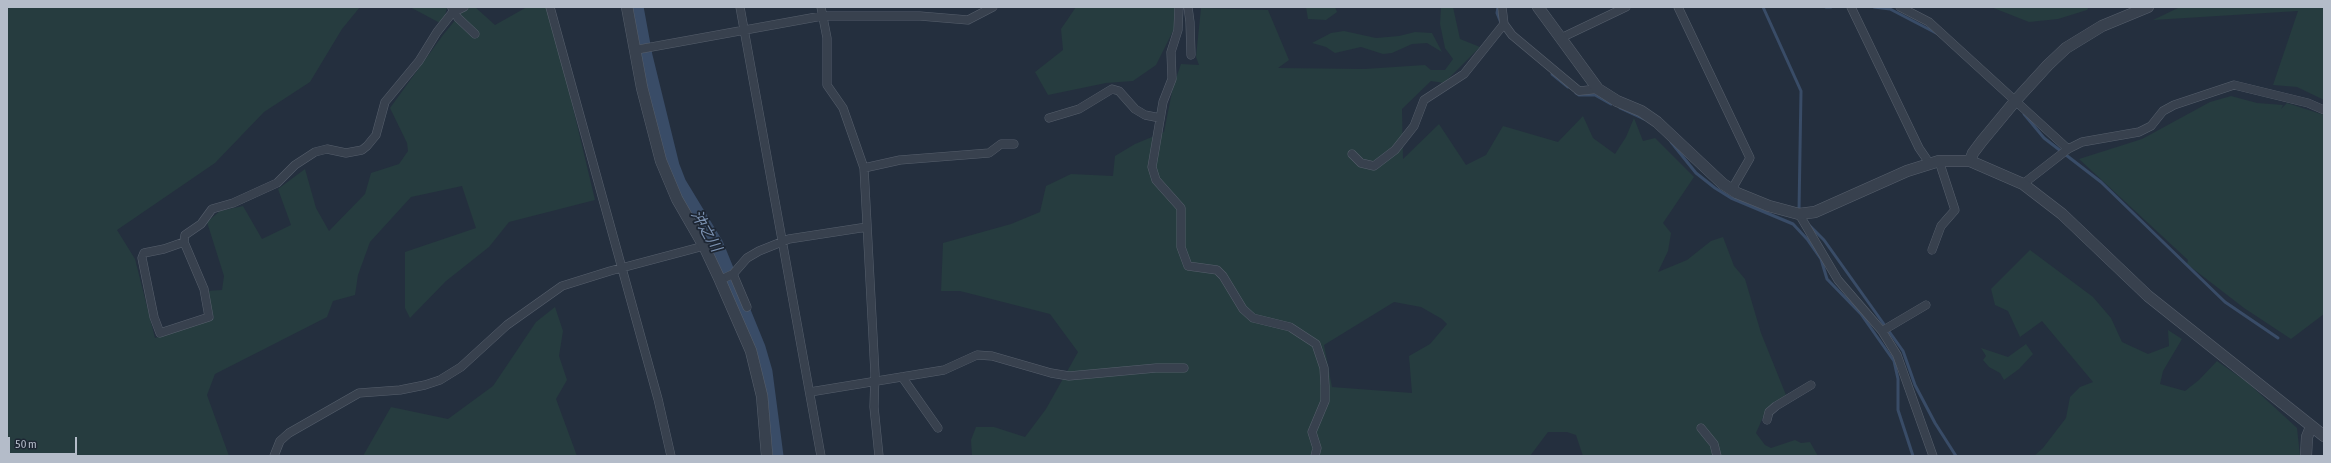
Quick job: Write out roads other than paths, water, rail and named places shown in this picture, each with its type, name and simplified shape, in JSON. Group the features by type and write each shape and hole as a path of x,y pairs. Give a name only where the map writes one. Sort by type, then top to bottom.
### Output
{"street":[{"path":"184,242 164,249 144,253 142,258 154,317 160,333 209,317 204,289 184,242 185,235 201,224 212,209 233,203 277,183 295,165 314,152 327,149 346,153 362,150 368,146 376,135 385,102 411,71 453,9 464,7"},
{"path":"550,7 658,399 671,456"},
{"path":"627,7 642,88 661,161 677,199 704,246 751,351 758,375 767,456"},
{"path":"740,7 821,456"},
{"path":"821,7 827,38 827,85 843,108 864,168 875,380 874,407 879,456"},
{"path":"635,50 822,16 920,16 968,20 993,7"},
{"path":"1179,7 1178,30 1171,52 1172,79 1160,118 1152,167 1156,180 1181,208 1182,247 1188,266 1217,270 1223,276 1243,309 1253,318 1290,327 1316,344 1324,368 1325,400 1312,432 1317,448 1315,456"},
{"path":"1188,7 1191,55"},
{"path":"1502,7 1504,24 1512,35 1579,91 1598,89"},
{"path":"1538,7 1598,89 1617,101 1641,111 1657,122 1700,164 1732,189 1769,206 1799,214 1815,212 1907,171 1934,163 1970,161 2023,184 2062,214 2148,296 2190,332 2254,379 2311,427 2324,436"},
{"path":"1561,38 1626,7"},
{"path":"1678,7 1750,158 1732,189"},
{"path":"1851,7 1919,148 1934,163 1955,210 1941,226 1932,250"},
{"path":"1900,7 1929,22 2068,149"},
{"path":"1970,161 1977,147 2016,100 2048,65 2082,37 2102,26 2148,7"},
{"path":"453,9 475,34"},
{"path":"1352,154 1361,163 1374,166 1395,150 1414,126 1424,100 1464,74 1504,24"},
{"path":"2023,184 2068,149 2088,140 2139,132 2151,126 2163,111 2174,104 2234,85 2308,103 2324,110"},
{"path":"1049,118 1079,109 1112,89 1119,91 1135,109 1145,115 1160,118"},
{"path":"864,168 900,160 989,153 1001,144 1014,144"},
{"path":"1799,214 1838,280 1882,331 1901,366 1934,456"},
{"path":"720,280 733,274 747,258 789,239 868,226"},
{"path":"274,456 280,441 288,433 339,403 360,393 400,390 440,380 469,362 507,325 562,286 621,268 704,246"},
{"path":"733,274 747,307"},
{"path":"1882,331 1926,305"},
{"path":"810,392 875,380 944,370 978,355 992,356 1051,373 1069,376 1156,368 1184,368"},
{"path":"902,377 938,428"},
{"path":"1767,420 1769,412 1776,406 1811,386"},
{"path":"2306,456 2308,437 2311,427"},
{"path":"1701,428 1714,444 1716,456"}],"waterway":[{"name":"沖之川","path":"635,7 644,56 671,166 678,184 715,245 757,348 764,372 775,456"},
{"path":"1498,7 1497,13 1501,23"},
{"path":"1763,7 1801,91 1799,211"},
{"path":"1826,7 1831,7"},
{"path":"1874,7 1890,9 1938,34"},
{"path":"1552,74 1568,87"},
{"path":"1576,93 1579,95 1595,95 1611,104"},
{"path":"1620,108 1644,119"},
{"path":"2024,114 2044,138 2101,182 2225,302 2278,338"},
{"path":"1671,142 1696,173 1715,188 1731,198 1793,224 1807,239 1821,259 1827,279 1861,314 1894,361 1898,379 1898,410 1913,456"},
{"path":"1810,226 1824,240 1903,351 1915,385 1935,423 1956,456"}]}
